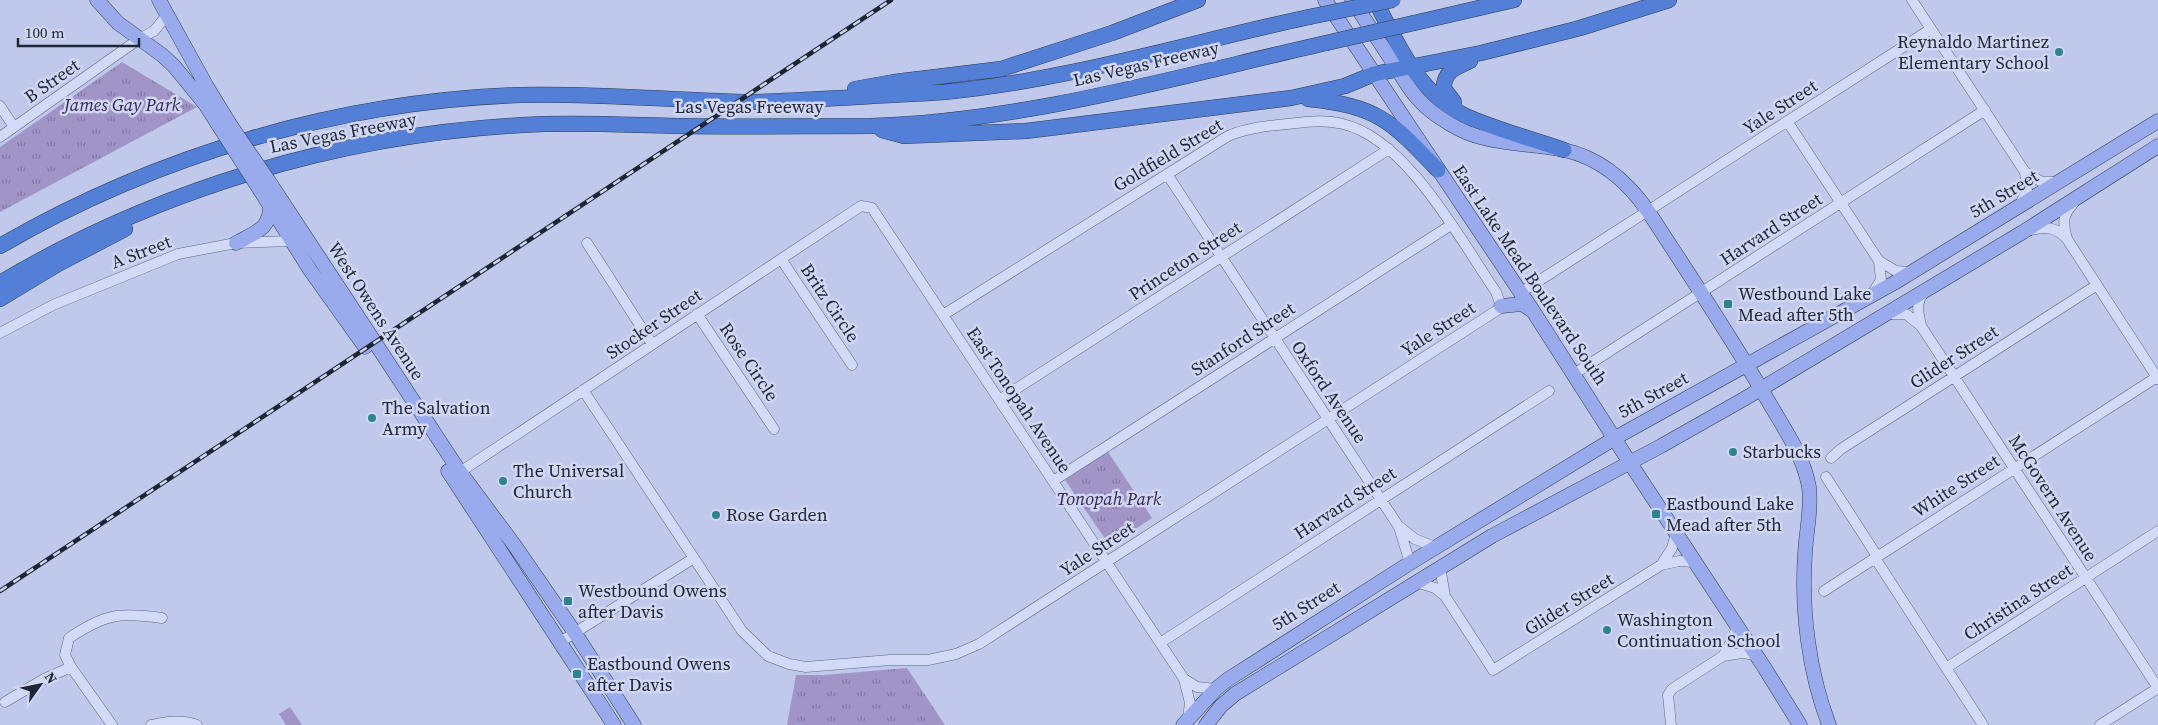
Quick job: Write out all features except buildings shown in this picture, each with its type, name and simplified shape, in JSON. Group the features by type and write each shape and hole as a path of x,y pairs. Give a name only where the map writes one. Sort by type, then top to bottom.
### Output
{"highway":[{"path":"788,102 894,82 1000,69 1112,33 1198,0"},
{"path":"1306,13 1340,0"},
{"path":"1375,0 1401,52 1404,68 1441,99 1464,115 1564,150"},
{"name":"Las Vegas Freeway","path":"0,246 94,197 184,160 283,130 380,110 478,97 525,95 788,102 945,92 1014,84 1293,20 1306,13 1393,0"},
{"name":"Las Vegas Freeway","path":"0,283 56,251 116,222 168,200 241,176 318,154 387,141 524,125 871,126 925,124 1097,96 1514,0"},
{"path":"871,126 904,136 1026,131 1292,98 1344,86 1374,74 1481,53 1580,28 1669,0"},
{"path":"1481,53 1472,60 1450,70 1446,75 1444,89 1452,100 1467,114 1482,122"},
{"path":"1292,98 1339,102 1376,114 1402,133 1438,170"},
{"path":"0,299 91,246 241,176"}],"main road":[{"name":"West Owens Avenue","path":"97,0 118,23 162,55 224,125 266,188 356,333 503,554 568,637"},
{"name":"West Owens Avenue","path":"159,0 207,87 224,125"},
{"name":"East Lake Mead Boulevard South","path":"1325,0 1533,310 1800,725"},
{"path":"1352,0 1365,20 1404,68 1408,87 1423,104 1450,124 1464,131 1504,143 1564,150 1587,157 1618,175 1634,191 1648,211 1747,364 1792,439 1803,464 1809,487 1811,512 1804,570 1807,633 1820,700 1830,725"},
{"name":"5th Street","path":"1185,722 1216,689 1245,668 1435,547 1615,438 1914,271 2158,121"},
{"path":"1206,725 1221,706 1235,694 1440,566 1492,536 1630,463 1761,389 2022,232 2158,146"},
{"name":"West Owens Avenue","path":"266,188 270,204 297,238 460,472 516,546 568,637"},
{"path":"236,243 262,228 269,221 270,204"},
{"path":"1501,306 1518,304 1533,310"},
{"path":"503,554 516,546"},
{"path":"1324,617 1324,639"},
{"path":"568,637 611,688 634,725"},
{"path":"568,637 614,725"}],"street":[{"path":"1912,0 2025,172 2048,184 2060,182"},
{"name":"B Street","path":"0,137 139,39 154,31 168,14"},
{"name":"Yale Street","path":"1520,293 1931,29"},
{"path":"0,106 14,127"},
{"name":"Harvard Street","path":"1574,374 1985,110"},
{"name":"Goldfield Street","path":"943,314 1228,136 1256,127 1319,120 1344,124 1372,136 1389,149 1432,196 1496,292 1501,306"},
{"path":"1787,121 1879,260 1896,271 1914,271"},
{"name":"Princeton Street","path":"999,400 1389,149"},
{"path":"2015,210 2027,191 2025,172"},
{"name":"Oxford Avenue","path":"1167,174 1399,526 1410,563"},
{"path":"2067,239 2064,215 2082,194"},
{"name":"East Tonopah Avenue","path":"867,205 872,208 943,314 1184,679 1190,703 1185,722"},
{"name":"Stocker Street","path":"460,472 861,206 867,205"},
{"name":"Stanford Street","path":"1053,481 1451,225"},
{"path":"2022,232 2048,227 2057,230 2067,239 2158,378"},
{"name":"A Street","path":"0,334 53,305 178,254 236,243 256,244 297,238"},
{"path":"587,243 652,344"},
{"name":"Britz Circle","path":"781,259 852,365"},
{"path":"1872,295 1881,280 1879,260"},
{"name":"Glider Street","path":"1831,458 1841,449 2097,285"},
{"name":"McGovern Avenue","path":"1921,326 1918,305 1920,298 1927,290"},
{"name":"Yale Street","path":"583,390 742,631 761,651 783,662 806,667 890,660 928,660 956,654 980,644 1499,310 1501,306"},
{"name":"Rose Circle","path":"697,314 774,429"},
{"name":"McGovern Avenue","path":"1882,315 1906,314 1921,326 2158,688"},
{"name":"White Street","path":"1824,591 2158,378"},
{"name":"Harvard Street","path":"1160,642 1549,391"},
{"path":"1826,477 1984,725"},
{"name":"Oxford Avenue","path":"1399,526 1415,539 1435,547"},
{"name":"Christina Street","path":"1946,668 2158,531"},
{"name":"Glider Street","path":"1661,566 1672,548 1676,533"},
{"path":"568,637 694,558"},
{"name":"Glider Street","path":"1445,596 1494,670 1661,566 1679,561 1696,562"},
{"path":"1440,566 1445,596"},
{"path":"1416,582 1435,588 1445,596"},
{"path":"112,725 71,667 65,655 69,638 94,621 120,615 162,618"},
{"path":"1723,656 1733,639 1737,625"},
{"path":"1671,725 1668,695 1672,689 1723,656 1738,653 1756,655"},
{"path":"5,702 44,679 71,667"},
{"path":"1184,679 1197,687 1216,689"},
{"path":"2100,725 2158,688"},
{"path":"151,725 174,721 189,722 197,725"}],"green space":[{"name":"James Gay Park","path":"122,62 197,107 0,212 0,147"},
{"name":"Tonopah Park","path":"1108,452 1152,518 1110,546 1065,480"},
{"path":"907,668 945,725 787,725 796,675 824,675"},
{"path":"290,707 302,725 286,725 279,714"}],"railway":[{"path":"0,591 891,0"}],"place":[{"name":"Reynaldo Martinez Elementary School","path":"2059,52"},
{"name":"Westbound Lake Mead after 5th","path":"1728,304"},
{"name":"The Salvation Army","path":"372,418"},
{"name":"Starbucks","path":"1733,452"},
{"name":"The Universal Church","path":"503,481"},
{"name":"Eastbound Lake Mead after 5th","path":"1656,514"},
{"name":"Rose Garden","path":"716,515"},
{"name":"Westbound Owens after Davis","path":"568,601"},
{"name":"Washington Continuation School","path":"1607,630"},
{"name":"Eastbound Owens after Davis","path":"577,674"}]}
